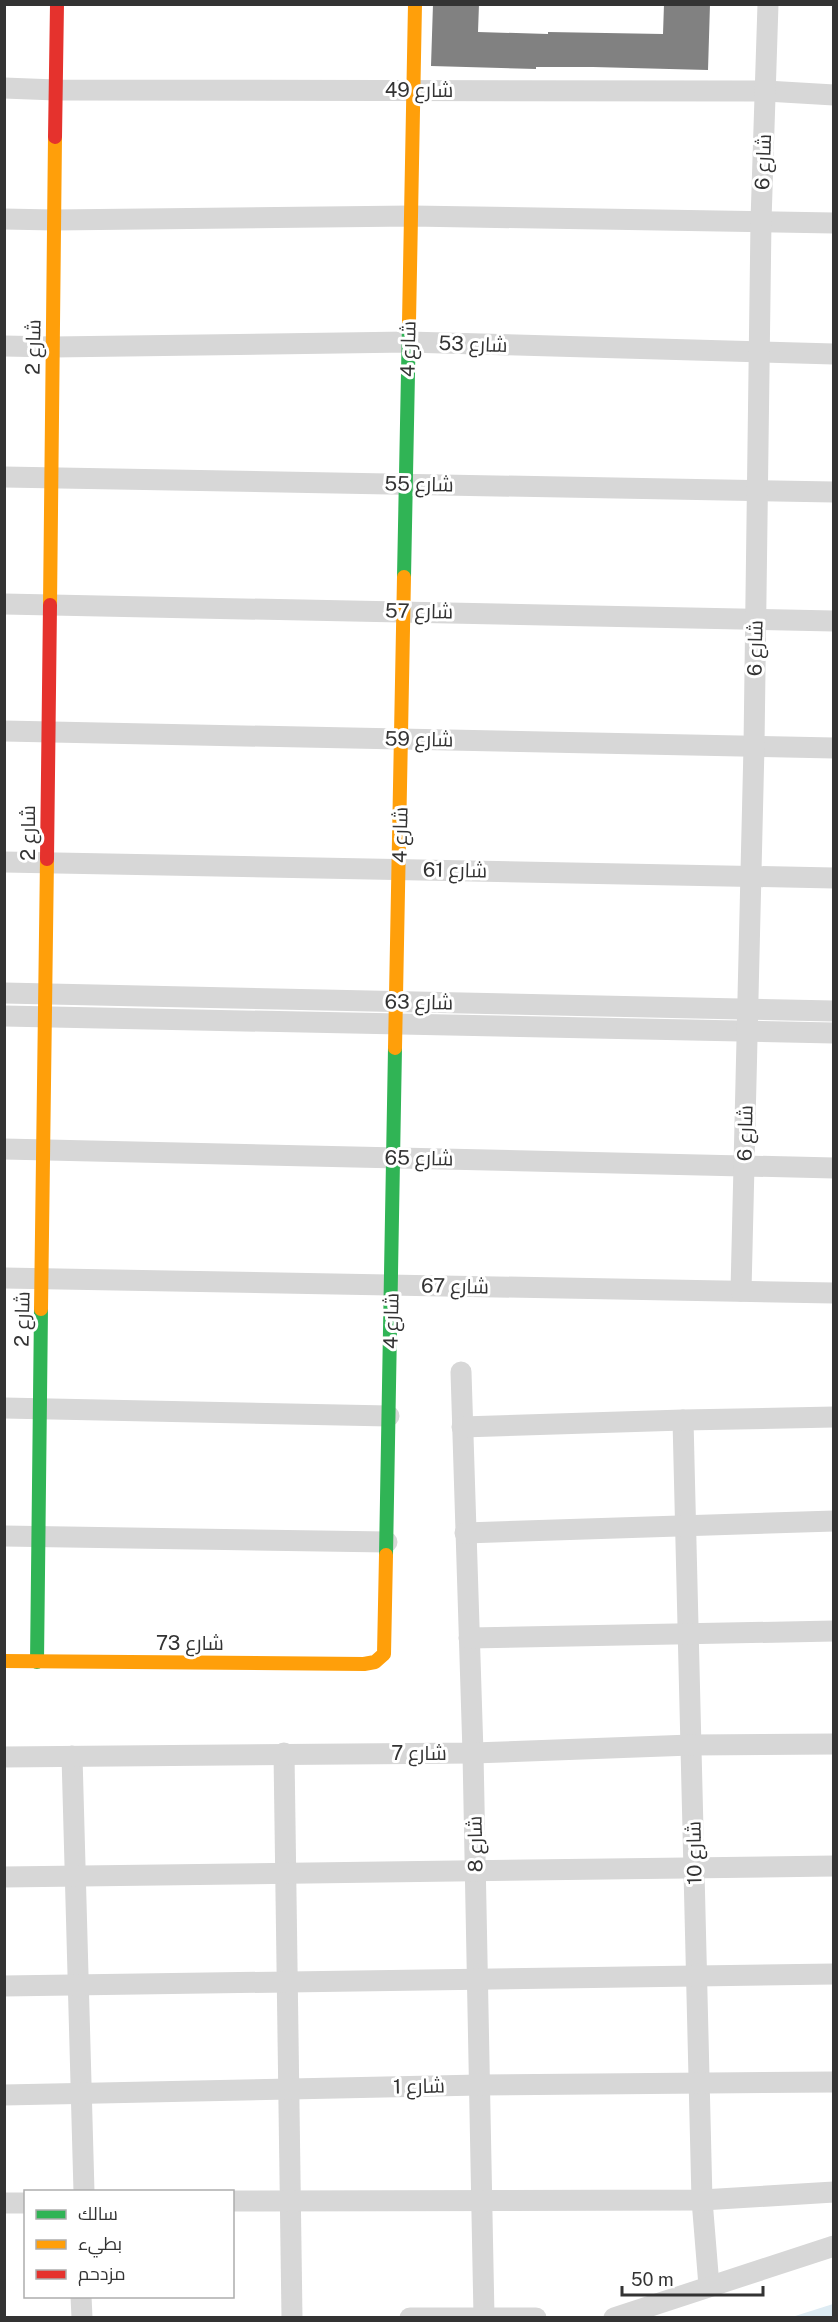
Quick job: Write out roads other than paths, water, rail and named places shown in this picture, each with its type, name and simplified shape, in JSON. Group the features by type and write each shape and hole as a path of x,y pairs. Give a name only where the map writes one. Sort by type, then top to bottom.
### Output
{"street":[{"name":"شارع 2","path":"38,1662 57,4"},
{"name":"شارع 4","path":"375,1662 384,1654 387,1542 415,4"},
{"name":"شارع 6","path":"741,1291 754,746 761,221 768,4"},
{"name":"شارع 49","path":"4,88 766,92 834,95"},
{"path":"4,219 412,216 834,223"},
{"name":"شارع 53","path":"4,346 408,342 834,354"},
{"name":"شارع 55","path":"4,477 834,492"},
{"name":"شارع 57","path":"4,604 834,621"},
{"name":"شارع 59","path":"4,731 834,748"},
{"name":"شارع 61","path":"4,862 834,878"},
{"name":"شارع 63","path":"4,993 834,1011"},
{"name":"شارع 63","path":"4,1016 834,1033"},
{"name":"شارع 65","path":"4,1149 834,1168"},
{"name":"شارع 67","path":"4,1278 834,1293"},
{"name":"شارع 8","path":"460,1372 473,1753 484,2317"},
{"path":"4,1408 389,1416"},
{"path":"462,1427 834,1417"},
{"name":"شارع 10","path":"683,1420 702,2200 709,2286"},
{"path":"465,1533 834,1521"},
{"path":"4,1536 387,1542"},
{"path":"469,1638 834,1631"},
{"name":"شارع 73","path":"4,1661 375,1662"},
{"name":"شارع 7","path":"4,1757 473,1753 692,1745 834,1744"},
{"path":"284,1753 292,2318"},
{"path":"72,1756 84,2190"},
{"path":"4,1877 834,1866"},
{"path":"4,1986 834,1974"},
{"name":"شارع 1","path":"4,2095 480,2085 834,2082"},
{"path":"234,2201 702,2200 834,2192"},
{"path":"4,2203 24,2203"},
{"path":"614,2318 834,2246"},
{"path":"81,2298 82,2318"},
{"path":"410,2318 536,2318"}]}
